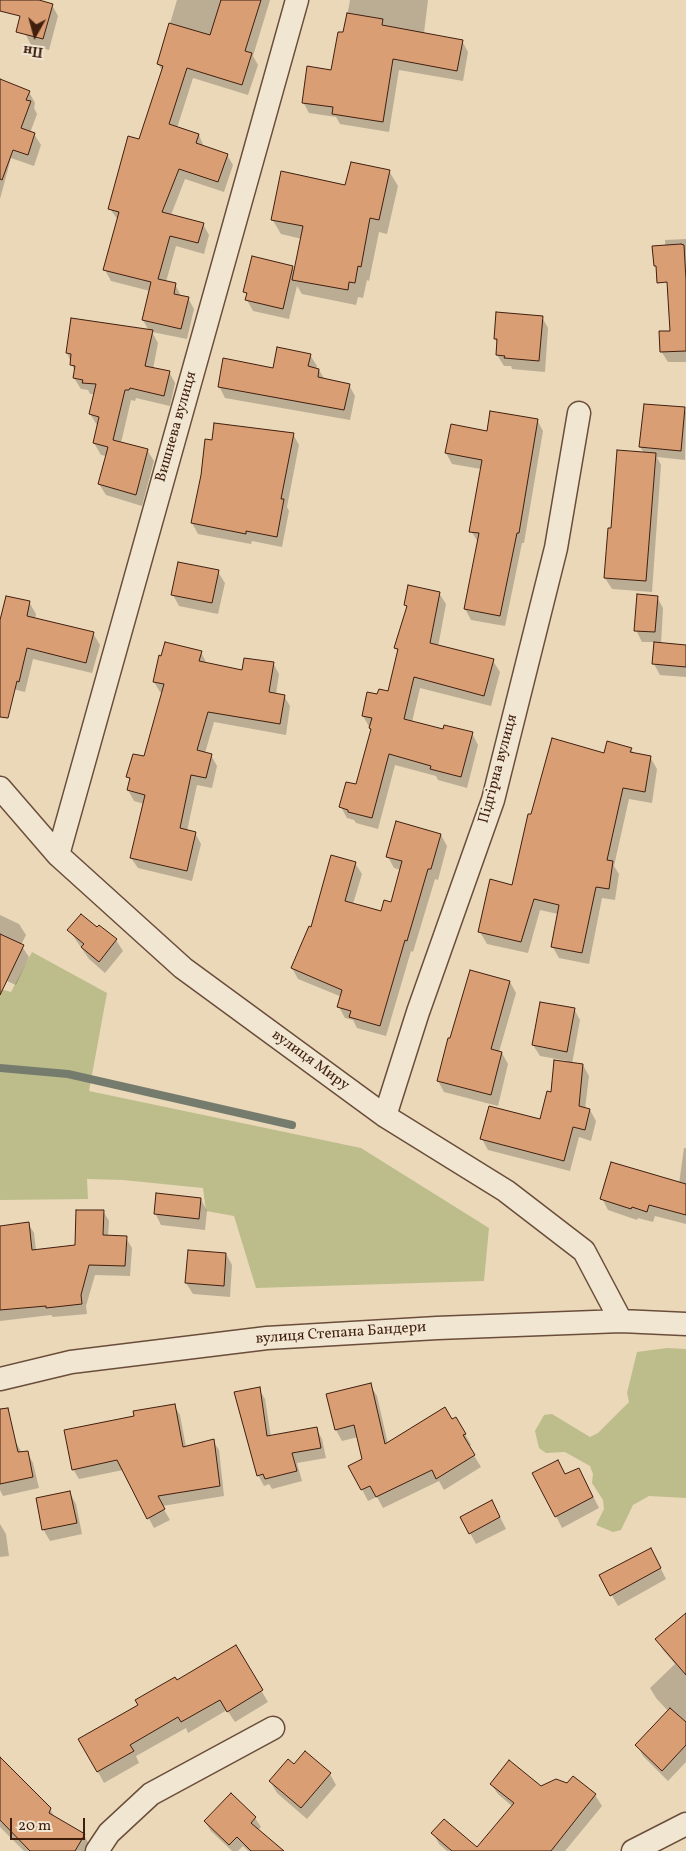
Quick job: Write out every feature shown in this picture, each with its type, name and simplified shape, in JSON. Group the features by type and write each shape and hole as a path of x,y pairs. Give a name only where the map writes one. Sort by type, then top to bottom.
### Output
{"street":[{"name":"Вишнева вулиця","path":"58,854 297,0"},
{"name":"Підгірна вулиця","path":"385,1116 418,1012 493,800 556,548 579,413"},
{"name":"вулиця Миру","path":"0,788 58,854 183,968 385,1116 506,1191 584,1251 600,1278 621,1321"},
{"name":"вулиця Степана Бандери","path":"0,1379 71,1362 267,1338 437,1328 621,1321 686,1324"},
{"path":"97,1851 109,1833 151,1794 273,1728"},
{"path":"633,1851 686,1824"}],"green space":[{"path":"32,952 107,993 89,1091 361,1148 489,1228 484,1281 256,1288 234,1216 206,1211 203,1188 123,1180 87,1179 88,1199 0,1200 0,989 11,992"},
{"path":"667,1348 686,1349 686,1498 649,1496 633,1505 621,1530 613,1532 596,1525 604,1509 603,1500 592,1483 593,1474 590,1466 565,1452 546,1453 539,1448 535,1431 544,1415 552,1414 590,1437 598,1433 629,1402 627,1393 637,1352"}],"building":[{"path":"0,0 39,0 53,4 43,39 16,32 20,16 0,11"},
{"path":"221,0 261,0 245,51 252,53 242,85 187,68 169,124 199,134 196,143 228,154 218,182 179,169 162,212 204,223 198,243 170,236 158,279 176,283 174,294 189,297 181,329 142,320 151,282 103,270 119,212 108,209 128,136 139,139 163,66 157,64 169,23 210,35"},
{"path":"347,13 383,19 382,25 463,40 457,71 393,59 383,122 332,114 333,107 302,103 307,66 331,70 338,32 343,32"},
{"path":"0,79 30,91 26,100 31,101 21,128 35,133 28,155 13,150 2,180 0,179"},
{"path":"351,162 390,170 379,220 370,218 361,267 358,266 355,283 349,282 348,290 292,280 303,226 271,220 281,171 345,185"},
{"path":"684,245 686,280 686,351 660,352 659,331 670,331 667,282 657,283 652,246"},
{"path":"252,256 293,266 283,309 245,300 247,293 243,292"},
{"path":"496,312 543,316 539,361 504,358 505,356 496,355 497,339 494,339"},
{"path":"71,318 153,330 145,366 170,371 164,396 130,388 125,390 113,440 148,449 136,495 98,484 108,447 93,443 99,417 89,414 96,384 82,383 83,380 73,378 75,366 70,365 71,354 66,353"},
{"path":"277,347 311,354 308,366 319,369 318,377 350,384 344,410 218,387 223,358 273,368"},
{"path":"644,404 685,407 681,451 639,447"},
{"path":"490,411 538,419 519,533 517,533 500,616 464,609 479,533 469,532 482,460 445,453 451,424 487,431"},
{"path":"214,423 294,433 281,499 284,499 277,537 246,531 246,534 191,523 201,475 205,439 212,440"},
{"path":"617,450 656,453 646,581 604,578 608,528 611,528"},
{"path":"178,562 219,570 212,603 171,595"},
{"path":"408,585 440,592 430,643 494,659 484,696 414,677 404,719 443,729 444,725 473,732 461,777 430,769 431,766 389,754 372,818 348,812 348,810 339,807 346,782 356,784 371,729 369,728 372,718 362,716 367,692 377,694 379,689 388,691 398,649 394,648 407,606 404,605"},
{"path":"637,594 658,596 655,632 634,631"},
{"path":"6,596 30,601 27,616 94,632 86,663 27,648 8,718 0,717 0,620"},
{"path":"165,642 202,651 199,661 242,670 244,658 274,662 269,692 285,695 280,724 208,712 197,750 212,754 206,778 191,775 180,828 196,832 187,871 130,858 145,795 127,790 130,778 126,777 133,754 144,756 164,684 153,682 159,655 161,656"},
{"path":"654,642 686,645 686,667 652,664"},
{"path":"552,738 604,753 607,741 632,748 630,752 651,756 645,792 623,788 607,860 613,861 609,889 596,887 582,953 551,947 559,905 534,899 521,942 478,932 490,879 512,885 528,814 531,814"},
{"path":"396,821 441,834 431,869 428,869 407,941 405,940 380,1026 349,1017 351,1011 337,1007 342,990 291,968 309,926 311,927 331,855 356,862 345,901 381,911 384,900 391,902 402,861 386,857"},
{"path":"81,914 97,927 99,925 117,939 99,962 81,947 84,944 67,930"},
{"path":"0,934 24,945 0,995"},
{"path":"470,970 510,981 491,1049 502,1052 491,1095 437,1081 448,1038 450,1038"},
{"path":"540,1002 575,1008 567,1052 532,1045"},
{"path":"554,1060 583,1064 579,1106 590,1109 585,1130 573,1127 564,1161 480,1139 489,1106 540,1119 547,1091 551,1092"},
{"path":"611,1162 686,1184 686,1215 649,1205 647,1212 600,1199"},
{"path":"156,1193 201,1198 199,1219 154,1214"},
{"path":"76,1210 104,1210 103,1235 127,1236 125,1266 89,1265 81,1295 82,1304 0,1310 0,1226 29,1222 32,1250 75,1245"},
{"path":"188,1250 226,1253 224,1286 185,1283"},
{"path":"371,1383 385,1444 445,1407 452,1419 456,1417 466,1434 463,1435 475,1455 436,1479 432,1470 376,1497 370,1486 361,1490 348,1466 362,1459 354,1425 335,1430 326,1394"},
{"path":"260,1387 267,1436 317,1427 321,1448 292,1453 297,1471 265,1479 263,1474 257,1476 234,1392"},
{"path":"175,1404 183,1447 214,1439 220,1486 158,1496 165,1509 147,1519 117,1460 72,1470 64,1430 134,1416 133,1411"},
{"path":"8,1408 18,1452 28,1451 33,1477 0,1484 0,1409"},
{"path":"558,1460 565,1474 579,1468 593,1497 555,1517 532,1473"},
{"path":"70,1491 77,1523 42,1530 36,1498"},
{"path":"492,1500 500,1517 469,1534 460,1517"},
{"path":"651,1548 661,1568 610,1596 599,1575"},
{"path":"686,1613 686,1675 655,1639"},
{"path":"236,1645 263,1690 227,1712 220,1700 181,1722 178,1717 130,1745 134,1751 97,1772 78,1739 138,1705 135,1700 175,1677 177,1680"},
{"path":"670,1708 686,1722 686,1745 662,1771 635,1745"},
{"path":"305,1751 331,1773 301,1808 269,1781 288,1759 294,1764"},
{"path":"0,1757 51,1808 49,1813 85,1834 75,1851 30,1851 0,1820"},
{"path":"509,1760 541,1786 556,1779 567,1783 573,1776 596,1794 551,1851 452,1851 431,1833 444,1819 477,1847 514,1803 490,1784"},
{"path":"231,1793 256,1817 251,1823 284,1851 251,1851 237,1837 229,1845 204,1821"}],"waterway":[{"path":"0,1068 68,1074 292,1125"}]}
